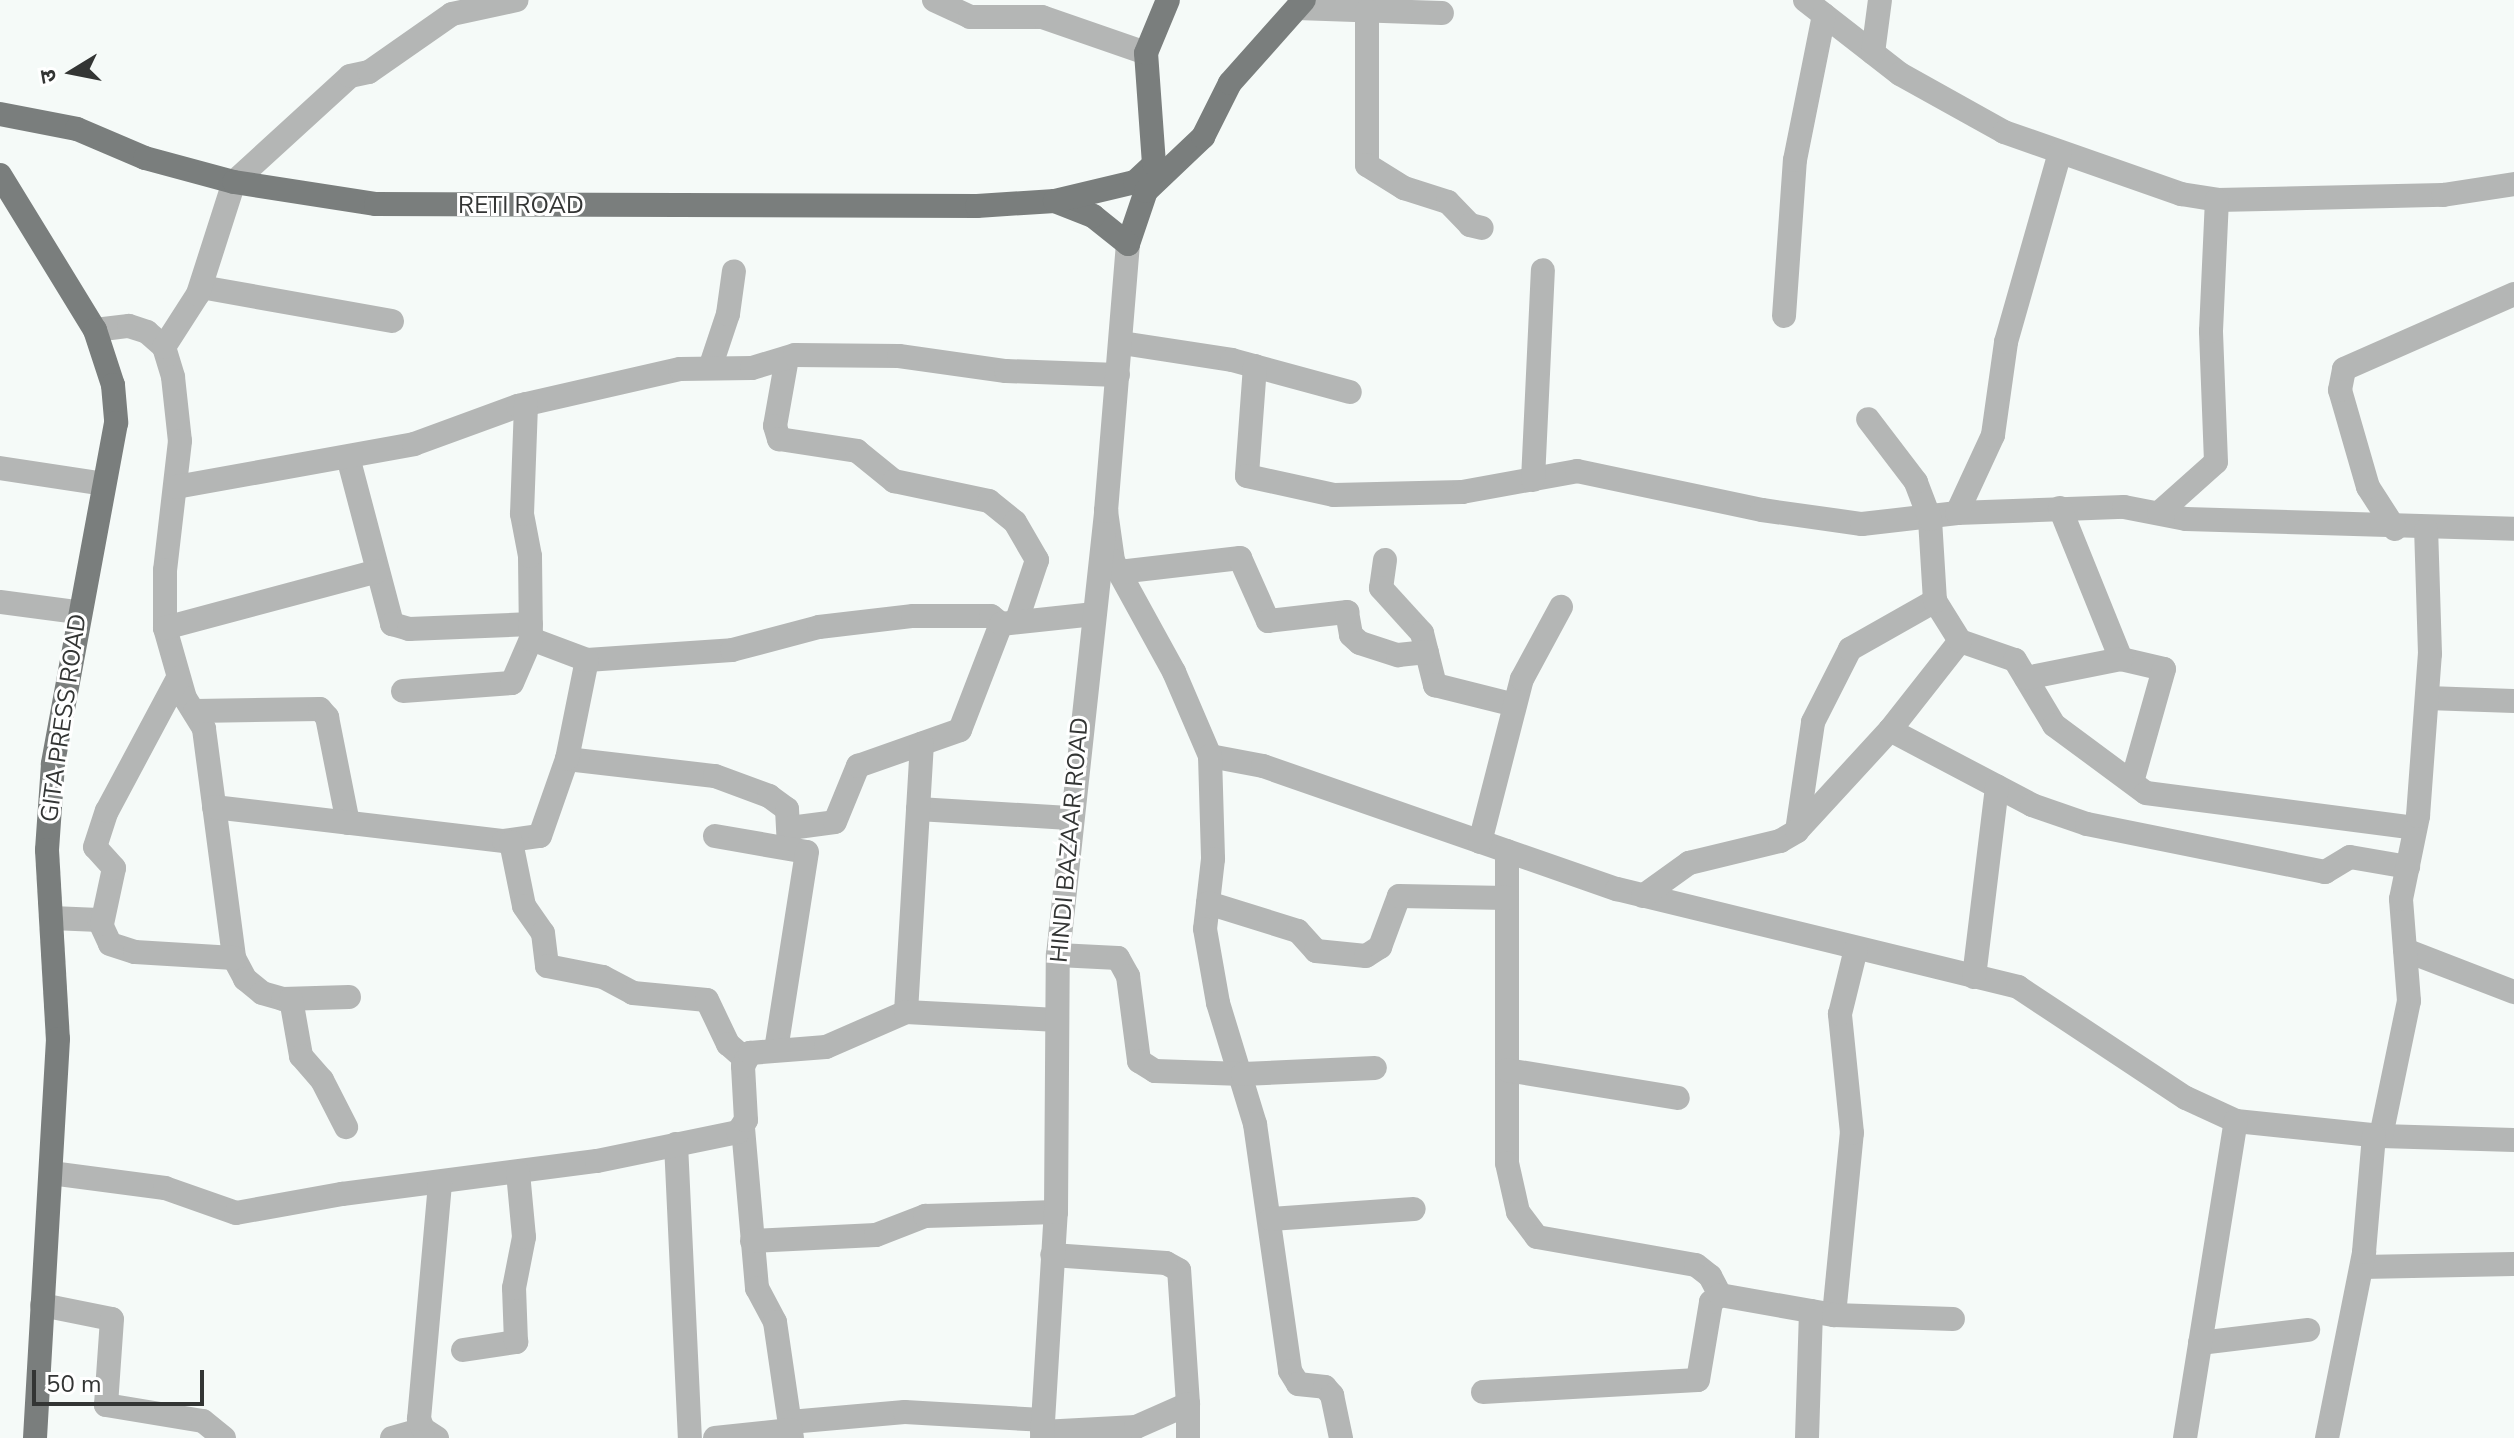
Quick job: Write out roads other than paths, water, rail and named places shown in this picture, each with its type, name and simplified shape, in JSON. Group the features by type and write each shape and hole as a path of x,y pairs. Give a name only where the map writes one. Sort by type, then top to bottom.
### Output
{"main road":[{"path":"1055,201 1093,216 1128,244 1140,187 1154,164 1146,53 1168,0"},
{"path":"1140,187 1203,137 1230,83 1301,4"},
{"name":"RETI ROAD","path":"0,114 77,129 145,158 234,182 408,205 977,206 1055,201 1140,187"},
{"name":"GITA PRESS ROAD","path":"0,175 95,330 113,385 116,423 77,612 53,764 47,850 58,1039 35,1438"}],"street":[{"path":"164,347 201,287 234,182 350,76 369,72 452,14 517,0"},
{"path":"934,0 970,17 1038,8 1146,53"},
{"path":"1873,53 1880,0"},
{"path":"1301,4 1367,11 1442,13"},
{"path":"1815,7 1900,74 2004,132 2181,194 2217,200 2443,195 2514,184"},
{"path":"1784,316 1799,130 1815,7"},
{"path":"1367,11 1367,165 1404,188 1448,202 1470,225 1482,228"},
{"path":"1957,513 1993,435 2006,342 2060,153"},
{"path":"2159,513 2216,462 2211,331 2217,200"},
{"name":"HINDI BAZAAR ROAD","path":"1042,1430 1056,1212 1058,955 1069,818 1106,511 1128,244"},
{"path":"1533,480 1543,270"},
{"path":"710,368 728,314 734,271"},
{"path":"201,287 392,321"},
{"path":"2395,529 2368,487 2340,390 2344,369 2514,294"},
{"path":"95,330 129,326 147,332 164,347 180,441 165,570 165,628 174,670 204,729 234,958 245,979 262,993 291,999 349,997"},
{"path":"1122,343 1255,366 1350,392"},
{"path":"176,487 414,444 526,404 680,369 752,368 787,358 899,356 1006,371 1118,375"},
{"path":"715,836 790,837 835,822 858,766 965,724 1037,560 1015,522 989,501 894,481 857,451 779,439 775,426 787,358"},
{"path":"1255,366 1244,468 1255,481 1352,496 1462,492 1577,471 1762,510 1862,524 1930,519 1957,513 2124,507 2186,519 2426,530 2514,529"},
{"path":"403,691 512,683 531,631 530,556 522,514 526,404"},
{"path":"1868,419 1911,473 1930,519 1935,601 1960,641 2015,660 2054,725 2146,793 2415,828"},
{"path":"348,457 392,624 398,628 531,631 587,660 732,650 819,627 913,616 991,616 1009,622 1094,614"},
{"path":"0,468 104,484"},
{"path":"2060,508 2121,659"},
{"path":"1106,511 1119,572 1174,672 1210,756 1213,859 1205,929 1218,1003 1243,1074 1271,1219 1290,1371 1298,1384 1325,1387 1332,1395 1341,1438"},
{"path":"2327,1438 2362,1267 2377,1136 2409,1001 2401,899 2415,828 2427,698 2426,530"},
{"path":"1119,572 1234,557 1245,563 1261,613 1268,621 1347,612 1351,635 1360,643 1398,655 1427,652"},
{"path":"1385,560 1381,588 1417,625 1427,652 1432,681 1441,689 1515,705"},
{"path":"165,628 377,571"},
{"path":"1797,831 1813,722 1850,649 1935,601"},
{"path":"0,602 77,612"},
{"path":"1480,842 1526,668 1561,607"},
{"path":"1643,896 1689,863 1780,841 1797,831 1890,730 1960,641"},
{"path":"2026,678 2121,659 2164,669 2132,782"},
{"path":"214,807 511,842 540,836 567,759 587,660"},
{"path":"102,924 115,875 95,847 107,811 174,670"},
{"path":"2427,698 2514,701"},
{"path":"195,711 320,709 327,717 348,823"},
{"path":"1890,730 2032,805 2087,824 2331,872 2344,859 2356,857 2408,867"},
{"path":"906,1012 922,743"},
{"path":"1210,756 1263,766 1643,896 2018,987 2186,1098 2236,1121 2377,1136 2514,1140"},
{"path":"567,759 715,776 781,803 790,837 802,847 807,860 776,1050"},
{"path":"1974,977 1997,786"},
{"path":"918,809 1069,818"},
{"path":"511,842 524,906 543,933 547,966 603,977 633,993 707,1000 728,1044 745,1059"},
{"path":"1507,851 1510,1192 1527,1229 1537,1237 1696,1265 1710,1276 1720,1295"},
{"path":"1208,903 1298,931 1316,951 1366,956 1380,947 1399,896 1507,898"},
{"path":"52,918 94,918 102,924 110,944 135,952 234,958"},
{"path":"1807,1438 1823,1313 1852,1133 1840,1014 1856,949"},
{"path":"2405,950 2514,992"},
{"path":"1058,955 1107,956 1125,966 1139,1061 1144,1066 1243,1074 1375,1068"},
{"path":"291,999 301,1056 322,1080 346,1127"},
{"path":"791,1430 775,1322 757,1288 743,1128 745,1059 750,1053 826,1047 906,1012 1057,1020"},
{"path":"1507,1070 1678,1098"},
{"path":"2185,1438 2236,1121"},
{"path":"51,1173 165,1188 207,1207 236,1213 518,1172 676,1144 743,1128"},
{"path":"676,1144 690,1438"},
{"path":"463,1350 516,1342 514,1296 524,1237 518,1172"},
{"path":"430,1434 419,1419 440,1183"},
{"path":"1271,1219 1414,1209"},
{"path":"752,1241 876,1235 925,1216 1056,1212"},
{"path":"1052,1255 1166,1263 1179,1270 1188,1438"},
{"path":"2362,1267 2514,1264"},
{"path":"1483,1392 1698,1380 1711,1302 1720,1295 1823,1313 1953,1319"},
{"path":"42,1305 112,1319 106,1405 203,1421 224,1438"},
{"path":"2200,1343 2308,1330"},
{"path":"715,1438 905,1412 1042,1430 1136,1427 1188,1404"},
{"path":"392,1438 430,1434"}]}
